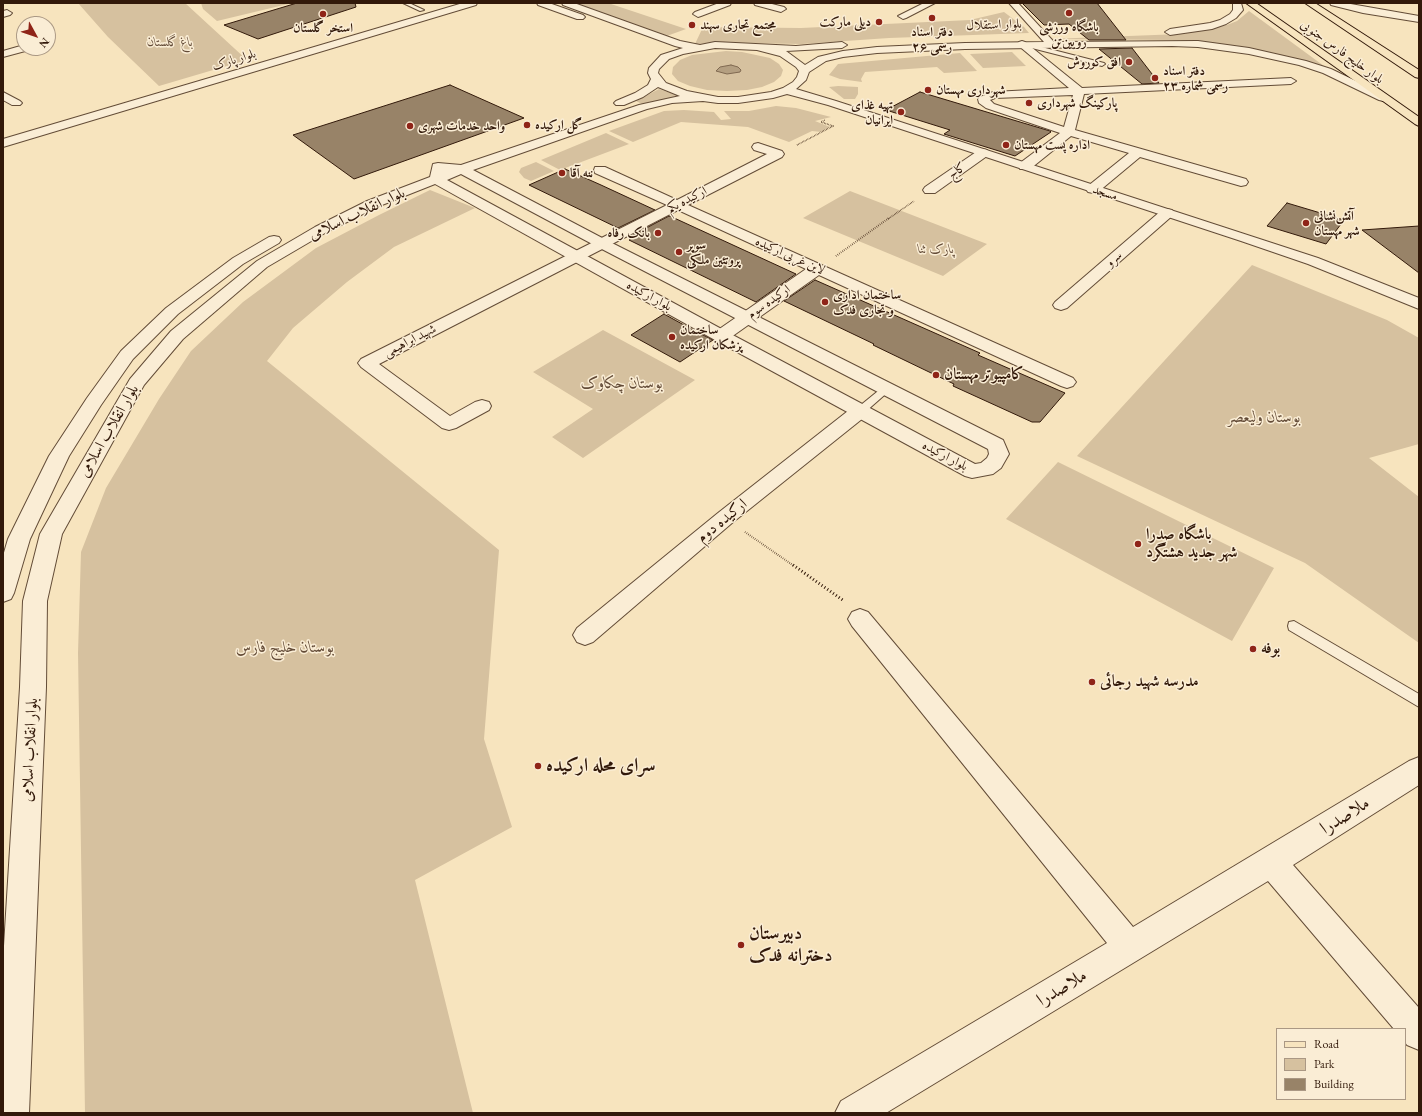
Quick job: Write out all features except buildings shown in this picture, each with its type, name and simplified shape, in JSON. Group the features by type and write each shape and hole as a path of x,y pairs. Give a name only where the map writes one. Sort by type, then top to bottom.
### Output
{"main road":[{"name":"بلوار خلیج فارس جنوبی","path":"1250,3 1419,122"},
{"name":"بلوار خلیج فارس جنوبی","path":"1309,3 1419,75"}],"street":[{"name":"بلوار پارک","path":"3,133 447,3"},
{"name":"بلوار پارک","path":"3,143 473,3"},
{"path":"541,3 651,44"},
{"path":"566,3 678,44 757,47 778,52 794,59 804,71 802,78 797,84 787,90 756,98 731,100 700,98 671,90 662,85 656,79 653,73 654,68 662,54 701,46"},
{"path":"698,14 727,3"},
{"path":"758,3 781,9"},
{"path":"903,16 931,3"},
{"path":"1013,3 1051,44"},
{"name":"بلوار استقلال","path":"757,47 796,49 917,40 1160,33 1212,26 1223,22 1233,16 1238,10 1237,3"},
{"path":"1334,3 1363,10 1419,19"},
{"name":"بلوار استقلال","path":"804,71 822,59 843,54 908,49 1022,44 1172,43 1235,48 1295,61 1327,71 1383,98"},
{"path":"1022,44 1079,91"},
{"path":"3,54 16,50"},
{"name":"بلوار انقلاب اسلامی","path":"3,593 8,539 92,402 127,355 172,311 238,262 299,226 628,100 652,87 656,79"},
{"path":"1241,182 1069,132 990,106 985,103 984,99 993,95 1291,81"},
{"name":"مسجد","path":"787,90 847,108 1313,261 1419,304"},
{"path":"1024,166 1069,132 1079,91"},
{"path":"3,95 16,103"},
{"name":"بلوار انقلاب اسلامی","path":"11,1113 33,687 35,601 51,534 136,382 177,335 262,264 320,230 437,173 462,169 643,107 672,100 700,98"},
{"path":"758,147 778,154"},
{"path":"1093,189 1138,152"},
{"name":"کاج","path":"930,190 983,153"},
{"name":"ارکیده یکم","path":"576,256 778,154"},
{"name":"بلوار ارکیده","path":"437,173 576,256 972,471 986,469 994,463 999,454 996,445 601,244 462,169"},
{"name":"لاین غربی ارکیده","path":"600,170 1067,382"},
{"name":"سرو","path":"1061,305 1167,213"},
{"name":"شهید ابراهیمی","path":"482,406 449,424 367,363 576,256"},
{"name":"ارکیده سوم","path":"721,336 817,269"},
{"name":"ارکیده دوم","path":"585,635 725,518 860,411"},
{"path":"8,539 51,534"},
{"path":"860,619 1130,947"},
{"name":"ملاصدرا","path":"853,1113 1271,862 1419,770"},
{"path":"1271,862 1419,1033"}],"lane":[{"path":"405,3 422,10"},
{"path":"1022,44 1102,64"},
{"path":"860,411 886,389"},
{"path":"1294,626 1419,701"}],"path":[{"path":"778,154 834,126 821,122 847,108"},
{"path":"817,269 930,190"},
{"path":"725,518 840,598 860,619"}],"green space":[{"name":"باغ گلستان","path":"78,3 185,3 247,60 159,86 108,37"},
{"path":"201,3 292,3 217,21 203,9"},
{"path":"573,3 608,3 686,29 664,37"},
{"path":"1249,11 1324,66 1246,47 1215,43 1173,40 1050,39 1181,34 1227,25 1237,21"},
{"path":"1004,12 1024,27 1029,33 889,38 802,44 695,44 703,27 801,28 970,20"},
{"path":"726,51 742,52 770,58 779,64 783,70 781,76 774,82 762,87 747,90 727,91 707,90 690,86 678,81 672,74 673,67 680,60 692,55"},
{"path":"1012,52 1026,66 983,68 970,54"},
{"path":"960,53 977,71 944,73 937,67 865,72 861,79 862,82 840,79 829,75 838,64"},
{"path":"829,87 858,87 858,94 855,99 844,99"},
{"path":"659,89 679,96 642,104 636,101"},
{"path":"776,106 796,108 831,117 815,121 830,127 821,132 812,131 789,142 748,127 681,122 633,142 609,131 664,111 684,110 714,112 721,120 731,119 724,111 749,111"},
{"path":"606,133 629,144 560,170 541,160"},
{"path":"536,162 554,171 531,181 524,178 519,172 521,168"},
{"name":"بوستان خلیج فارس","path":"430,190 475,208 394,247 347,282 293,328 267,361 499,550 484,739 512,827 415,880 473,1113 85,1113 78,653 81,552 106,488 159,399 191,351 243,302 316,248"},
{"name":"پارک ثنا","path":"850,191 987,244 943,276 803,218"},
{"name":"بوستان ولیعصر","path":"1252,265 1387,320 1419,338 1419,444 1369,458 1419,497 1419,643 1305,563 1077,456"},
{"name":"بوستان چکاوک","path":"603,330 695,380 583,458 552,437 593,409 533,372"},
{"name":"باشگاه صدرا شهر جدید هشتگرد","path":"1058,462 1274,568 1232,641 1006,519"}],"shaded area":[{"path":"731,65 738,67 741,70 740,72 727,74 716,71 720,67"}],"place":[{"name":"باشگاه ورزشی رویین‌تن","path":"1069,13"},
{"name":"استخر گلستان","path":"323,14"},
{"name":"دفتر اسناد رسمی ۲۶","path":"932,18"},
{"name":"دیلی مارکت","path":"879,22"},
{"name":"مجتمع تجاری سهند","path":"692,25"},
{"name":"افق کوروش","path":"1129,62"},
{"name":"دفتر اسناد رسمی شماره ۲۳","path":"1155,78"},
{"name":"شهرداری مهستان","path":"928,90"},
{"name":"پارکینگ شهرداری","path":"1029,103"},
{"name":"تهیه غذای ایرانیان","path":"901,112"},
{"name":"گل ارکیده","path":"527,125"},
{"name":"واحد خدمات شهری","path":"410,126"},
{"name":"اداره پست مهستان","path":"1006,145"},
{"name":"ننه آقا","path":"562,173"},
{"name":"آتش‌نشانی شهر مهستان","path":"1306,223"},
{"name":"بانک رفاه","path":"658,233"},
{"name":"سوپر پروتئین ملکی","path":"679,252"},
{"name":"ساختمان اداری و تجاری فدک","path":"825,302"},
{"name":"ساختمان پزشکان ارکیده","path":"672,337"},
{"name":"کامپیوتر مهستان","path":"936,375"},
{"name":"باشگاه صدرا شهر جدید هشتگرد","path":"1138,544"},
{"name":"بوفه","path":"1253,649"},
{"name":"مدرسه شهید رجائی","path":"1092,682"},
{"name":"سرای محله ارکیده","path":"538,766"},
{"name":"دبیرستان دخترانه فدک","path":"741,945"}]}
